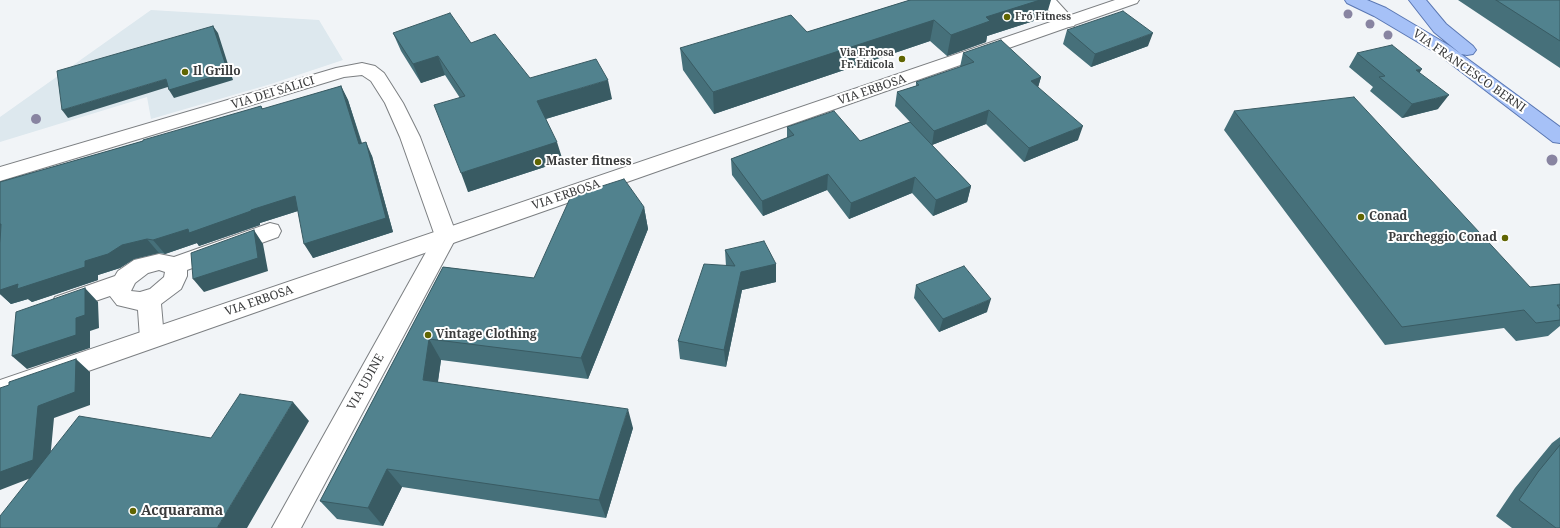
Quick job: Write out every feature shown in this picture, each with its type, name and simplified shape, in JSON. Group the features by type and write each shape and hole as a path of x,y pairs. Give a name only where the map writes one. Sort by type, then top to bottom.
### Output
{"main road":[{"name":"VIA FRANCESCO BERNI","path":"1353,0 1380,12 1444,50 1560,137"},
{"name":"VIA FRANCESCO BERNI","path":"1417,0 1440,28 1458,45 1560,118"}],"street":[{"path":"1047,0 1068,22"},
{"name":"VIA ERBOSA","path":"0,391 1131,0"},
{"name":"VIA DEI SALICI","path":"0,174 331,75 362,69 374,73 394,103 412,144 446,236"},
{"path":"173,266 270,231"},
{"name":"VIA UDINE","path":"286,528 446,236"},
{"path":"150,263 167,263 173,266 176,270 176,276 173,283 158,295 140,302 125,299 121,295 120,290 122,284 133,271 150,263"},
{"path":"43,310 122,284"},
{"path":"149,299 152,338"}],"shaded area":[{"name":"Il Grillo","path":"151,10 319,20 343,60 271,84 151,119 147,97 0,142 0,117"}],"building":[{"path":"910,0 1040,0 986,17 990,21 951,35 934,20 713,92 680,48 791,15 807,32"},
{"path":"1496,0 1560,0 1560,41"},
{"path":"1123,11 1153,33 1095,54 1067,30"},
{"path":"450,13 471,43 495,34 530,78 596,59 608,80 537,101 557,142 461,173 434,105 465,96 438,56 413,64 393,33"},
{"path":"213,26 228,72 169,90 166,79 62,110 57,71"},
{"path":"1001,40 1041,77 1031,81 1083,126 1029,148 989,110 934,131 897,92 919,85 916,82 974,62 963,53"},
{"path":"1392,45 1422,69 1416,70 1449,95 1412,104 1379,77 1385,76 1357,53"},
{"path":"341,86 359,144 366,142 386,218 304,244 295,196 251,210 189,233 188,229 153,240 147,239 122,245 108,254 85,261 85,267 17,289 18,284 0,290 0,182 261,106 262,109"},
{"name":"Conad","path":"1354,97 1530,287 1560,284 1560,305 1557,305 1560,309 1560,320 1536,323 1524,310 1402,327 1234,111"},
{"path":"834,111 860,141 910,122 971,186 936,200 915,177 851,203 828,174 762,201 731,159 794,135 787,127"},
{"path":"624,179 644,207 581,358 429,339 423,380 628,409 599,500 387,469 368,508 320,501 443,267 534,278 571,196"},
{"path":"254,230 258,258 193,279 191,253"},
{"path":"764,241 776,264 741,272 724,350 678,341 704,264 735,266 725,250"},
{"path":"964,266 991,299 943,319 916,285"},
{"path":"85,288 85,315 76,318 76,335 12,356 16,312"},
{"path":"76,359 75,392 38,406 33,460 0,472 0,388 9,385 9,382"},
{"path":"240,394 293,402 217,528 0,528 0,516 79,416 211,438"},
{"path":"1560,445 1560,528 1556,528 1519,500 1538,472"}],"place":[{"name":"Fró Fitness","path":"1007,17"},
{"name":"Via Erbosa Fr. Edicola","path":"902,59"},
{"name":"Il Grillo","path":"185,72"},
{"name":"Master fitness","path":"538,162"},
{"name":"Conad","path":"1361,217"},
{"name":"Parcheggio Conad","path":"1505,238"},
{"name":"Vintage Clothing","path":"428,335"},
{"name":"Acquarama","path":"133,511"}]}
